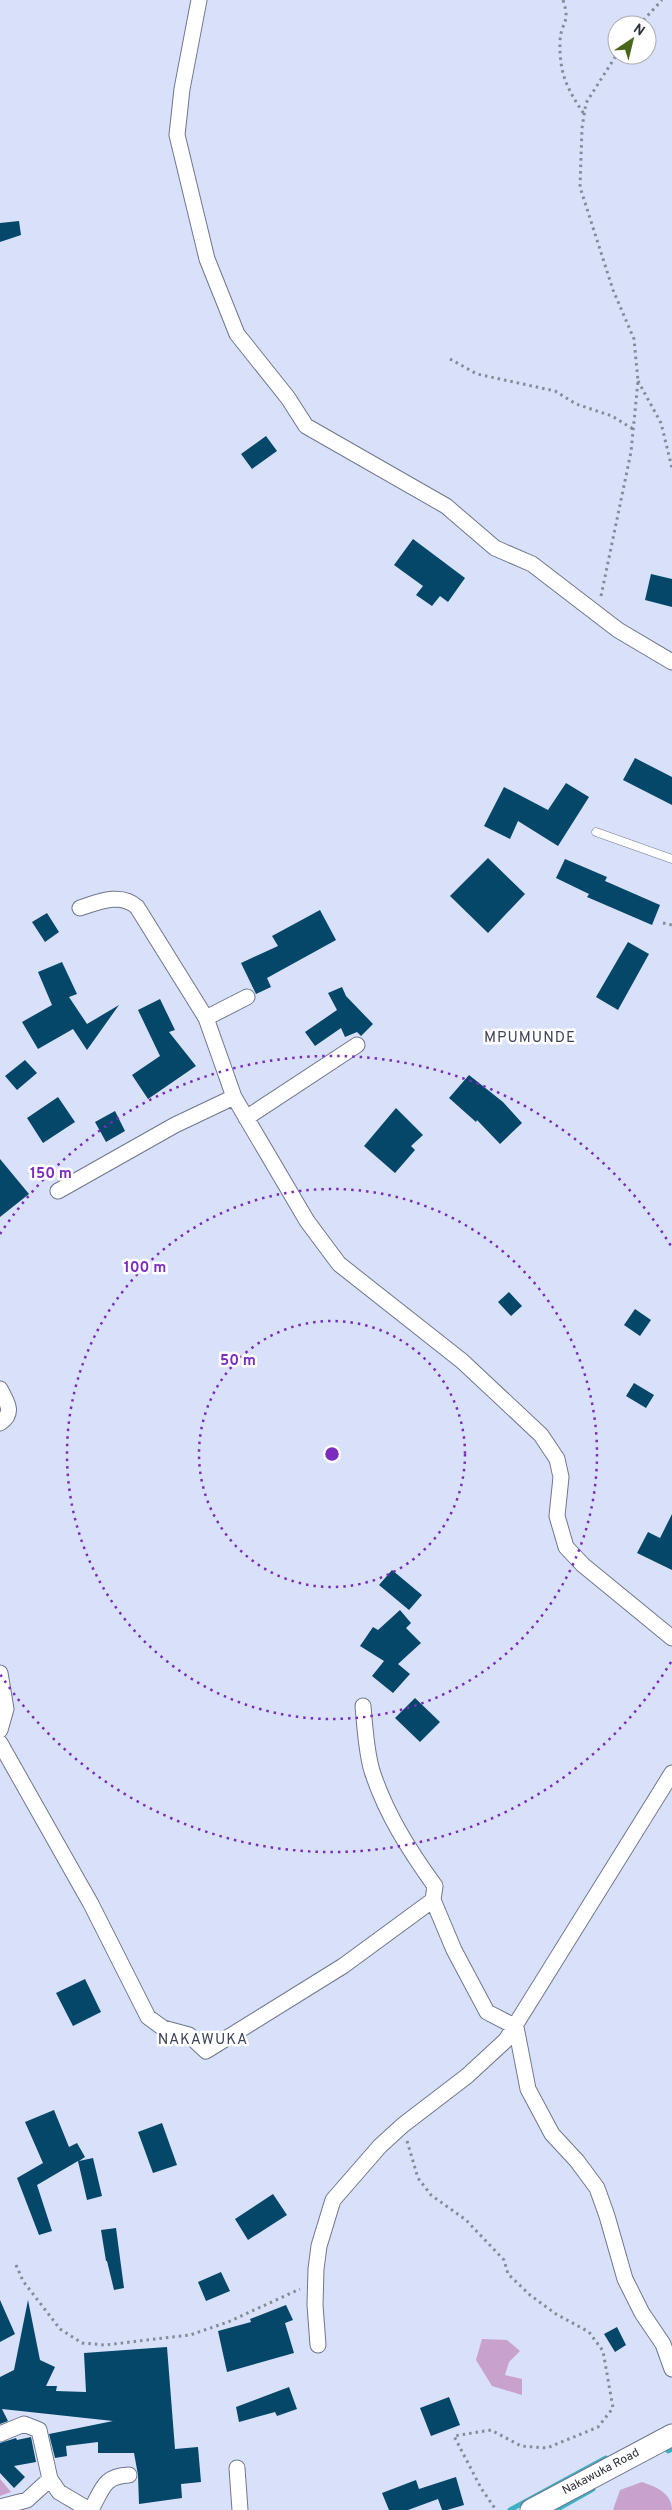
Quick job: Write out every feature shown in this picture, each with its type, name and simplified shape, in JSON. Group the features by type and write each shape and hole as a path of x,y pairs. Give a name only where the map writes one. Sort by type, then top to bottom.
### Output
{"main road":[{"name":"Nakawuka Road","path":"531,2510 672,2435"}],"street":[{"path":"199,0 182,89 176,135 207,259 237,334 288,398 306,426 446,506 495,548 532,564 618,630 672,662"},
{"path":"80,908 108,899 131,902 137,907 206,1018 234,1097 307,1221 339,1264 462,1361 541,1435 558,1459 561,1477 557,1516 566,1547 583,1565 672,1638"},
{"path":"206,1018 247,997"},
{"path":"246,1118 357,1045"},
{"path":"58,1191 175,1125 234,1097"},
{"path":"0,1389 10,1410 9,1415 0,1423"},
{"path":"0,1673 6,1709 0,1730"},
{"path":"363,1706 372,1770 389,1814 413,1855 435,1886 433,1900 454,1950 487,2012 516,2027"},
{"path":"0,1743 91,1904 148,2016 163,2028 189,2035 206,2052 343,1966 433,1900"},
{"path":"318,2345 315,2306 319,2246 334,2200 374,2152 403,2124 487,2059 516,2027 612,1866 672,1773"},
{"path":"516,2027 528,2089 552,2134 578,2161 597,2188 625,2279 642,2313 663,2344 672,2369"},
{"path":"0,2434 24,2424 39,2430 50,2479 59,2492 86,2508 93,2506 104,2484 109,2480 115,2476 129,2476"},
{"path":"237,2468 240,2510"},
{"path":"0,2506 27,2500 50,2479"}],"lane":[{"path":"596,832 672,859"}],"path":[{"path":"563,0 568,14 560,40 562,70 567,89 584,115"},
{"path":"648,15 662,0"},
{"path":"604,601 600,593 631,452 638,381 634,339 613,290 580,187 586,102 610,65"},
{"path":"450,359 477,374 555,391 576,404 612,416 634,429"},
{"path":"638,381 661,423 672,468"},
{"path":"663,923 672,925"},
{"path":"403,2124 418,2178 431,2195 466,2220 504,2260 508,2274 530,2295 556,2314 589,2332 603,2351 613,2408 598,2427 547,2448 521,2446 491,2430 454,2436 481,2488 496,2510"},
{"path":"16,2265 24,2281 60,2329 82,2344 105,2345 190,2335 263,2307 316,2281"}],"shaded area":[{"path":"482,2339 507,2340 520,2351 509,2362 505,2375 522,2379 522,2395 492,2386 476,2360"},
{"path":"0,2479 11,2492 0,2496"},
{"path":"642,2482 666,2495 672,2510 613,2510 620,2490"}],"building":[{"path":"19,221 21,235 0,242 0,223"},
{"path":"266,436 277,451 252,469 241,454"},
{"path":"413,539 465,578 448,602 440,596 432,606 416,595 423,586 394,565"},
{"path":"651,574 672,579 672,607 645,600"},
{"path":"635,758 672,777 672,805 623,780"},
{"path":"566,783 589,797 558,846 518,821 510,839 484,826 504,787 548,810"},
{"path":"488,858 525,894 488,933 450,896"},
{"path":"565,859 607,877 605,881 660,905 652,925 587,897 589,894 556,878"},
{"path":"320,910 336,940 267,978 271,987 256,994 241,963 278,946 272,936"},
{"path":"47,913 59,932 45,942 32,922"},
{"path":"628,942 649,954 618,1010 596,997"},
{"path":"62,962 77,994 69,997 87,1024 119,1005 87,1050 73,1029 38,1049 22,1022 52,1005 38,972"},
{"path":"342,987 346,996 373,1024 361,1036 357,1032 345,1037 341,1028 315,1046 305,1032 337,1010 328,993"},
{"path":"160,999 175,1030 169,1032 196,1066 148,1099 132,1075 160,1056 138,1010"},
{"path":"25,1060 37,1073 17,1090 5,1076"},
{"path":"469,1075 503,1102 522,1123 500,1144 477,1120 476,1122 449,1098"},
{"path":"58,1097 75,1122 43,1143 27,1118"},
{"path":"396,1108 423,1135 411,1146 415,1150 395,1173 364,1146"},
{"path":"115,1111 125,1131 106,1142 95,1122"},
{"path":"0,1159 29,1194 0,1217"},
{"path":"509,1292 522,1306 511,1316 498,1302"},
{"path":"635,1309 651,1320 640,1336 624,1325"},
{"path":"634,1383 654,1395 646,1408 626,1396"},
{"path":"672,1514 672,1570 637,1553 648,1532 660,1538"},
{"path":"392,1570 422,1595 409,1610 379,1585"},
{"path":"400,1610 411,1623 406,1628 421,1643 398,1664 410,1674 393,1693 372,1676 384,1661 360,1646 373,1627 378,1630"},
{"path":"415,1698 440,1722 420,1742 395,1718"},
{"path":"85,1979 101,2012 73,2026 56,1993"},
{"path":"54,2110 69,2147 77,2143 85,2157 79,2161 93,2158 102,2196 87,2200 78,2161 37,2185 52,2231 39,2235 17,2178 43,2163 25,2122"},
{"path":"162,2123 177,2165 153,2173 138,2132"},
{"path":"273,2194 287,2215 248,2240 235,2219"},
{"path":"116,2228 124,2288 114,2290 106,2261 101,2230"},
{"path":"221,2272 230,2291 206,2301 198,2282"},
{"path":"0,2300 15,2334 0,2342"},
{"path":"28,2300 40,2360 55,2367 46,2386 57,2386 56,2391 86,2392 84,2353 167,2347 175,2449 198,2447 201,2482 181,2484 182,2498 139,2504 138,2475 134,2453 98,2453 98,2442 66,2446 67,2456 55,2458 49,2434 113,2421 2,2409 8,2421 0,2424 0,2377 14,2370"},
{"path":"286,2305 293,2320 285,2323 294,2353 227,2372 218,2331 251,2322 250,2319"},
{"path":"617,2327 626,2345 615,2352 604,2334"},
{"path":"289,2387 297,2409 277,2416 275,2412 239,2422 236,2407"},
{"path":"449,2397 460,2425 431,2436 420,2408"},
{"path":"31,2437 36,2462 14,2466 25,2477 14,2488 0,2473 0,2443 16,2438 17,2440"},
{"path":"456,2477 464,2505 447,2510 442,2510 438,2499 408,2510 389,2510 382,2493 416,2480 419,2489"}],"waterway":[{"path":"668,2451 672,2449"},
{"path":"510,2510 606,2458"},
{"path":"556,2510 593,2489"}],"district":[{"name":"MPUMUNDE","path":"530,1038"},
{"name":"NAKAWUKA","path":"203,2040"}]}
